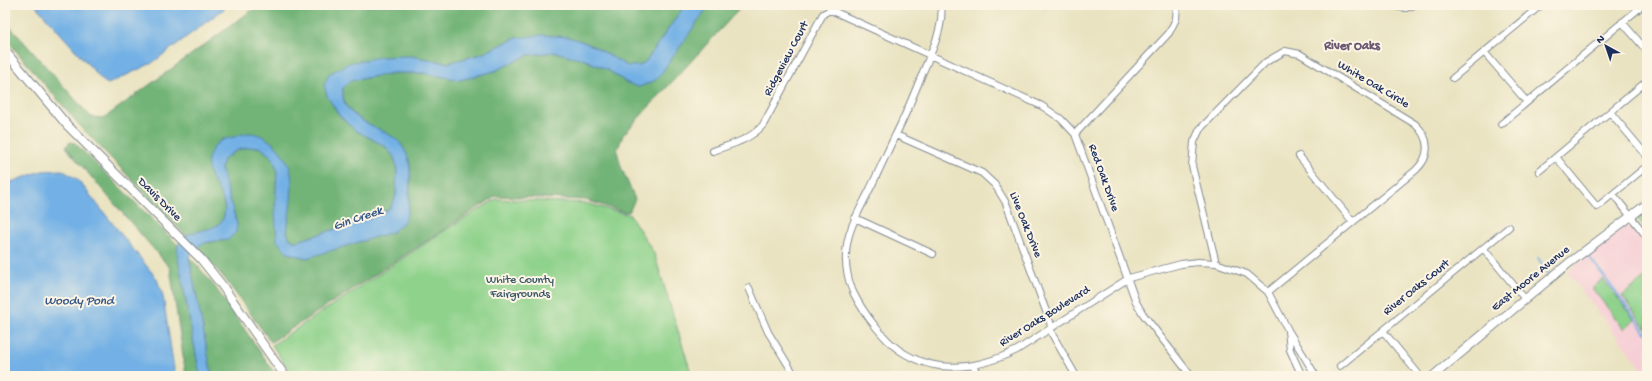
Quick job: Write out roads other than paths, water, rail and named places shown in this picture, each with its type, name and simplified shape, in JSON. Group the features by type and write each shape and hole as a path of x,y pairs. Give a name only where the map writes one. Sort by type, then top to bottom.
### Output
{"street":[{"name":"River Oaks Boulevard","path":"941,5 941,23 931,54 896,136 855,218 848,239 846,256 853,293 880,331 896,348 911,358 929,364 950,367 973,366 998,360 1017,350 1129,278 1181,264 1198,262 1216,263 1247,274 1268,292 1288,330 1316,376"},
{"name":"Red Oak Drive","path":"1177,5 1176,19 1169,33 1075,134 1129,278 1136,302 1143,314 1191,376"},
{"path":"1389,5 1406,8 1414,5"},
{"path":"1453,78 1541,5"},
{"path":"1501,124 1643,5"},
{"name":"Ridgeview Court","path":"714,151 747,139 756,133 763,125 823,14 828,11 833,11 931,54"},
{"path":"1622,22 1647,51"},
{"name":"Davis Drive","path":"5,51 67,125 201,259 221,284 285,376"},
{"name":"White Oak Circle","path":"1216,263 1192,166 1194,142 1200,129 1266,62 1285,51 1300,54 1420,128 1426,138 1427,149 1426,155 1420,166 1268,292"},
{"path":"1484,52 1527,102"},
{"path":"931,54 1042,106 1061,118 1075,134"},
{"path":"1539,171 1647,81"},
{"path":"1610,112 1647,156"},
{"name":"Live Oak Drive","path":"896,136 982,173 995,184 1006,203 1050,322 1052,334 1076,376"},
{"path":"1299,156 1353,222"},
{"path":"1556,157 1597,207 1647,166"},
{"path":"1613,194 1647,237"},
{"name":"East Moore Avenue","path":"1433,376 1525,299 1647,204"},
{"path":"855,218 933,254"},
{"name":"River Oaks Court","path":"1340,366 1509,227"},
{"path":"1483,248 1525,299"},
{"path":"749,288 768,332 795,376"},
{"name":"River Oaks Boulevard","path":"1288,330 1290,350 1302,376"},
{"path":"1383,331 1420,376"},
{"path":"973,366 979,376"}],"water":[{"path":"35,5 229,5 152,63 108,84 103,81"},
{"path":"685,5 709,5 658,78 639,87 627,83 608,70 583,59 555,52 528,55 495,71 460,80 424,73 393,73 350,81 343,88 343,99 347,107 361,120 397,140 403,147 410,165 408,212 402,224 392,232 307,258 288,253 277,241 275,212 277,170 273,158 260,147 240,149 228,156 223,160 221,169 237,224 236,232 228,240 210,242 197,247 189,257 212,376 200,376 178,258 178,246 181,240 187,235 216,226 221,222 224,216 225,208 223,200 209,171 208,164 209,156 218,142 248,133 255,134 274,144 284,156 290,168 292,183 287,232 289,238 295,242 379,215 390,208 396,196 397,167 394,157 385,146 355,130 339,115 327,96 324,85 329,74 349,63 380,57 411,56 448,63 482,54 516,38 542,35 568,37 584,42 627,66 639,66 646,61"},
{"name":"Woody Pond","path":"62,170 78,180 157,279 163,296 175,376 5,376 5,184 42,171"}],"waterway":[{"path":"1588,255 1647,334"},
{"path":"1538,258 1549,274"}],"district":[{"name":"River Oaks","path":"1352,46"}],"water label":[{"name":"Gin Creek","path":"358,219"}],"park label":[{"name":"White County Fairgrounds","path":"520,288"}]}
